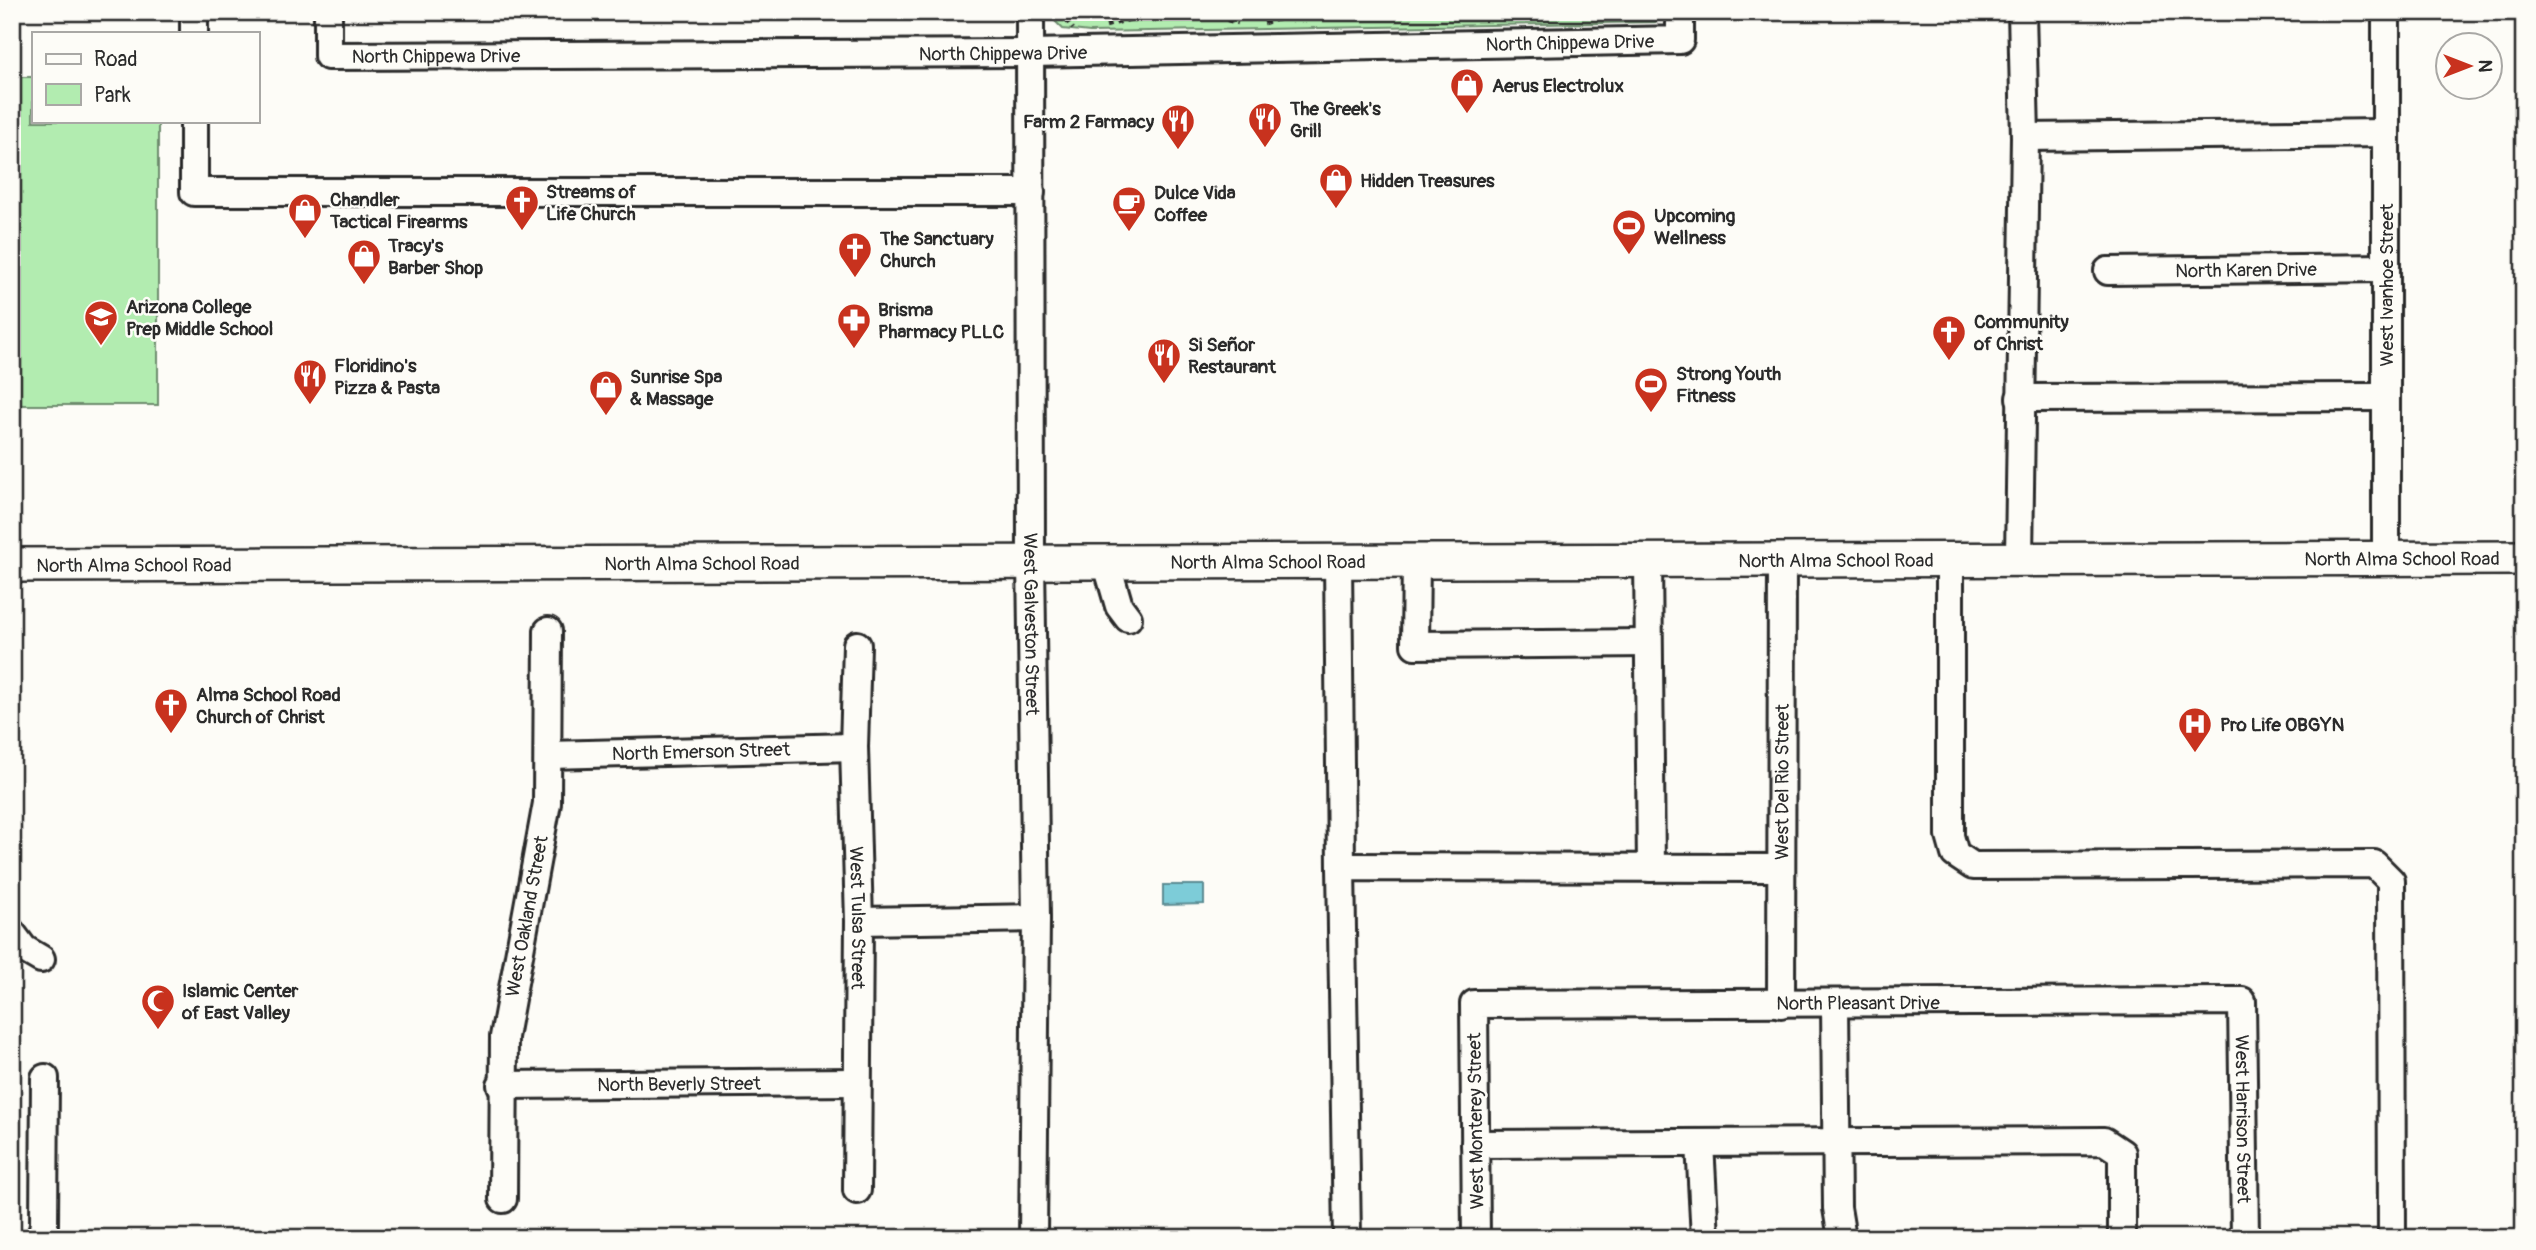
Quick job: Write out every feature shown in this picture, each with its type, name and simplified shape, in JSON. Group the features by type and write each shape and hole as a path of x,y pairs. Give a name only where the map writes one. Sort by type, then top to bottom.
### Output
{"main road":[{"name":"North Alma School Road","path":"12,565 1648,558 2524,558"}],"street":[{"path":"194,12 194,32"},
{"name":"North Chippewa Drive","path":"328,12 328,56 1031,53 1680,40 1681,12"},
{"name":"West Galveston Street","path":"1030,12 1031,561 1036,918 1033,1238"},
{"path":"2019,558 2025,137 2022,12"},
{"name":"West Ivanhoe Street","path":"2386,12 2386,558"},
{"path":"194,122 194,192 1031,192"},
{"path":"2025,137 2386,133"},
{"name":"North Karen Drive","path":"2108,271 2386,268"},
{"path":"2020,398 2386,397"},
{"path":"1648,558 1651,868"},
{"name":"West Del Rio Street","path":"1781,1004 1782,558"},
{"path":"1951,558 1950,835 1955,854 1973,866 2374,864 2391,881 2392,1238"},
{"path":"1416,559 1415,645 1648,643"},
{"path":"1338,560 1347,1238"},
{"path":"1106,561 1119,606 1128,618"},
{"name":"West Oakland Street","path":"503,1199 501,1085 504,1037 547,803 548,631"},
{"name":"West Tulsa Street","path":"856,645 854,747 859,921 856,1190"},
{"name":"North Emerson Street","path":"549,755 854,747"},
{"path":"1341,867 1781,868"},
{"path":"859,921 1036,918"},
{"path":"12,933 24,949 41,959"},
{"name":"North Pleasant Drive","path":"1474,1004 2242,1001"},
{"name":"West Harrison Street","path":"2242,1001 2245,1238"},
{"name":"West Monterey Street","path":"1474,1004 1476,1238"},
{"path":"1835,1004 1837,1208 1842,1238"},
{"path":"41,1238 44,1224 45,1078"},
{"name":"North Beverly Street","path":"501,1085 856,1082"},
{"path":"1475,1144 2104,1141 2122,1153 2122,1238"},
{"path":"1700,1143 1705,1238"}],"path":[{"path":"1059,12 1072,29 1080,29"},
{"path":"1096,28 1156,12"},
{"path":"1198,12 1250,24"},
{"path":"1470,12 1501,19 1523,12"},
{"path":"1263,24 1300,13"}],"green space":[{"path":"1055,12 1666,12 1655,22 1090,32 1063,29 1055,21"},
{"path":"12,77 32,77 32,122 158,122 158,405 12,405"}],"water":[{"path":"1163,885 1204,885 1204,904 1163,905"}],"place":[{"name":"Aerus Electrolux","path":"1467,115"},
{"name":"The Greek's Grill","path":"1265,149"},
{"name":"Farm 2 Farmacy","path":"1178,151"},
{"name":"Hidden Treasures","path":"1336,210"},
{"name":"Streams of Life Church","path":"522,232"},
{"name":"Dulce Vida Coffee","path":"1129,233"},
{"name":"Chandler Tactical Firearms","path":"305,240"},
{"name":"Upcoming Wellness","path":"1629,256"},
{"name":"The Sanctuary Church","path":"855,279"},
{"name":"Tracy's Barber Shop","path":"364,286"},
{"name":"Arizona College Prep Middle School","path":"101,347"},
{"name":"Brisma Pharmacy PLLC","path":"854,350"},
{"name":"Community of Christ","path":"1949,362"},
{"name":"Si Señor Restaurant","path":"1164,385"},
{"name":"Floridino's Pizza & Pasta","path":"310,406"},
{"name":"Strong Youth Fitness","path":"1651,414"},
{"name":"Sunrise Spa & Massage","path":"606,417"},
{"name":"Alma School Road Church of Christ","path":"171,735"},
{"name":"Pro Life OBGYN","path":"2195,754"},
{"name":"Islamic Center of East Valley","path":"158,1031"}]}
